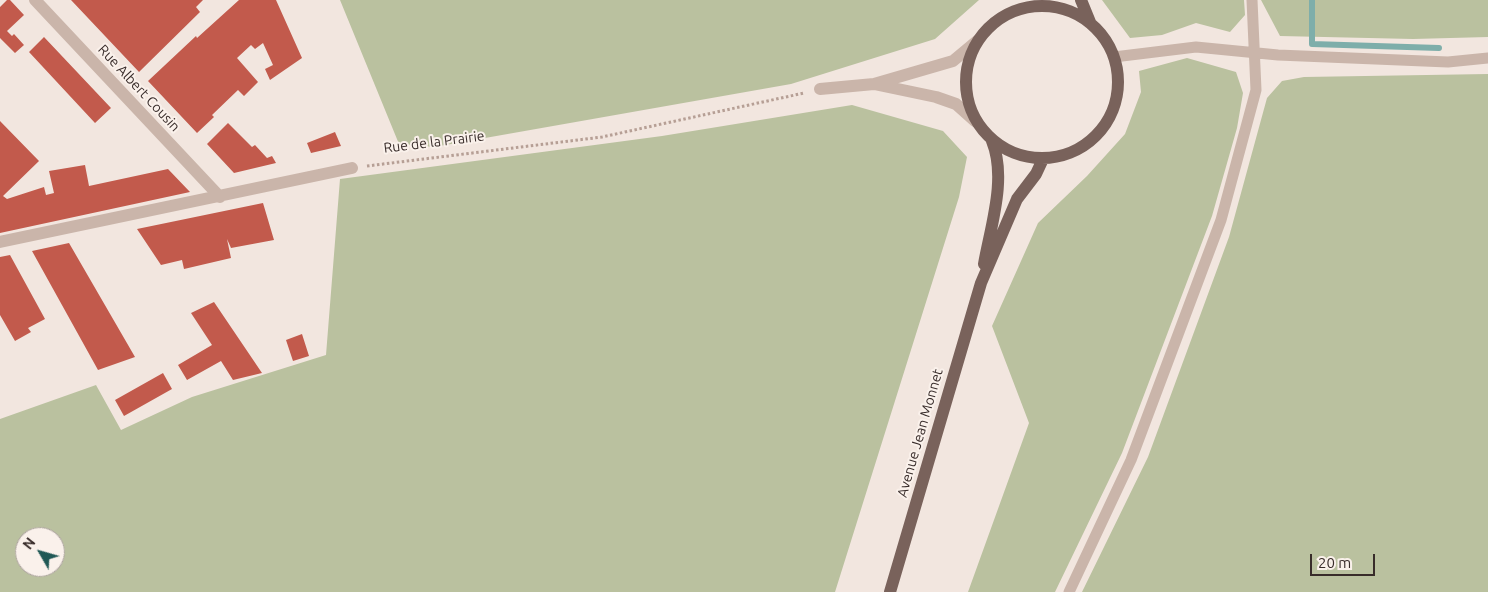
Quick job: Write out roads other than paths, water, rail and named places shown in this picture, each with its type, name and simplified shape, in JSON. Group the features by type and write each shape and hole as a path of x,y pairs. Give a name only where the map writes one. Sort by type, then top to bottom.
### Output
{"main road":[{"path":"1009,13 1029,6 1051,6 1072,11 1090,22 1105,38 1114,57 1118,77 1117,98 1106,123 1098,134 1082,148 1064,156 1043,159 1022,157 1004,149 991,140 975,121 967,102 965,82 968,60 977,41 991,25 1009,13 1023,0"},
{"path":"1081,0 1090,22"},
{"name":"Avenue Jean Monnet","path":"890,592 981,283 997,189 998,157 991,140"},
{"name":"Avenue Jean Monnet","path":"981,283 1017,199 1036,174 1043,159"}],"street":[{"name":"Rue Albert Cousin","path":"35,0 220,197"},
{"path":"820,89 874,84 953,60 977,41"},
{"path":"874,84 956,104 975,121"},
{"path":"0,242 352,168"}],"lane":[{"path":"1069,592 1131,460 1221,220 1256,90 1252,0"},
{"path":"1114,57 1196,47 1255,53 1448,62 1488,58"}],"waterway":[{"path":"1312,0 1312,44 1439,48"}]}
